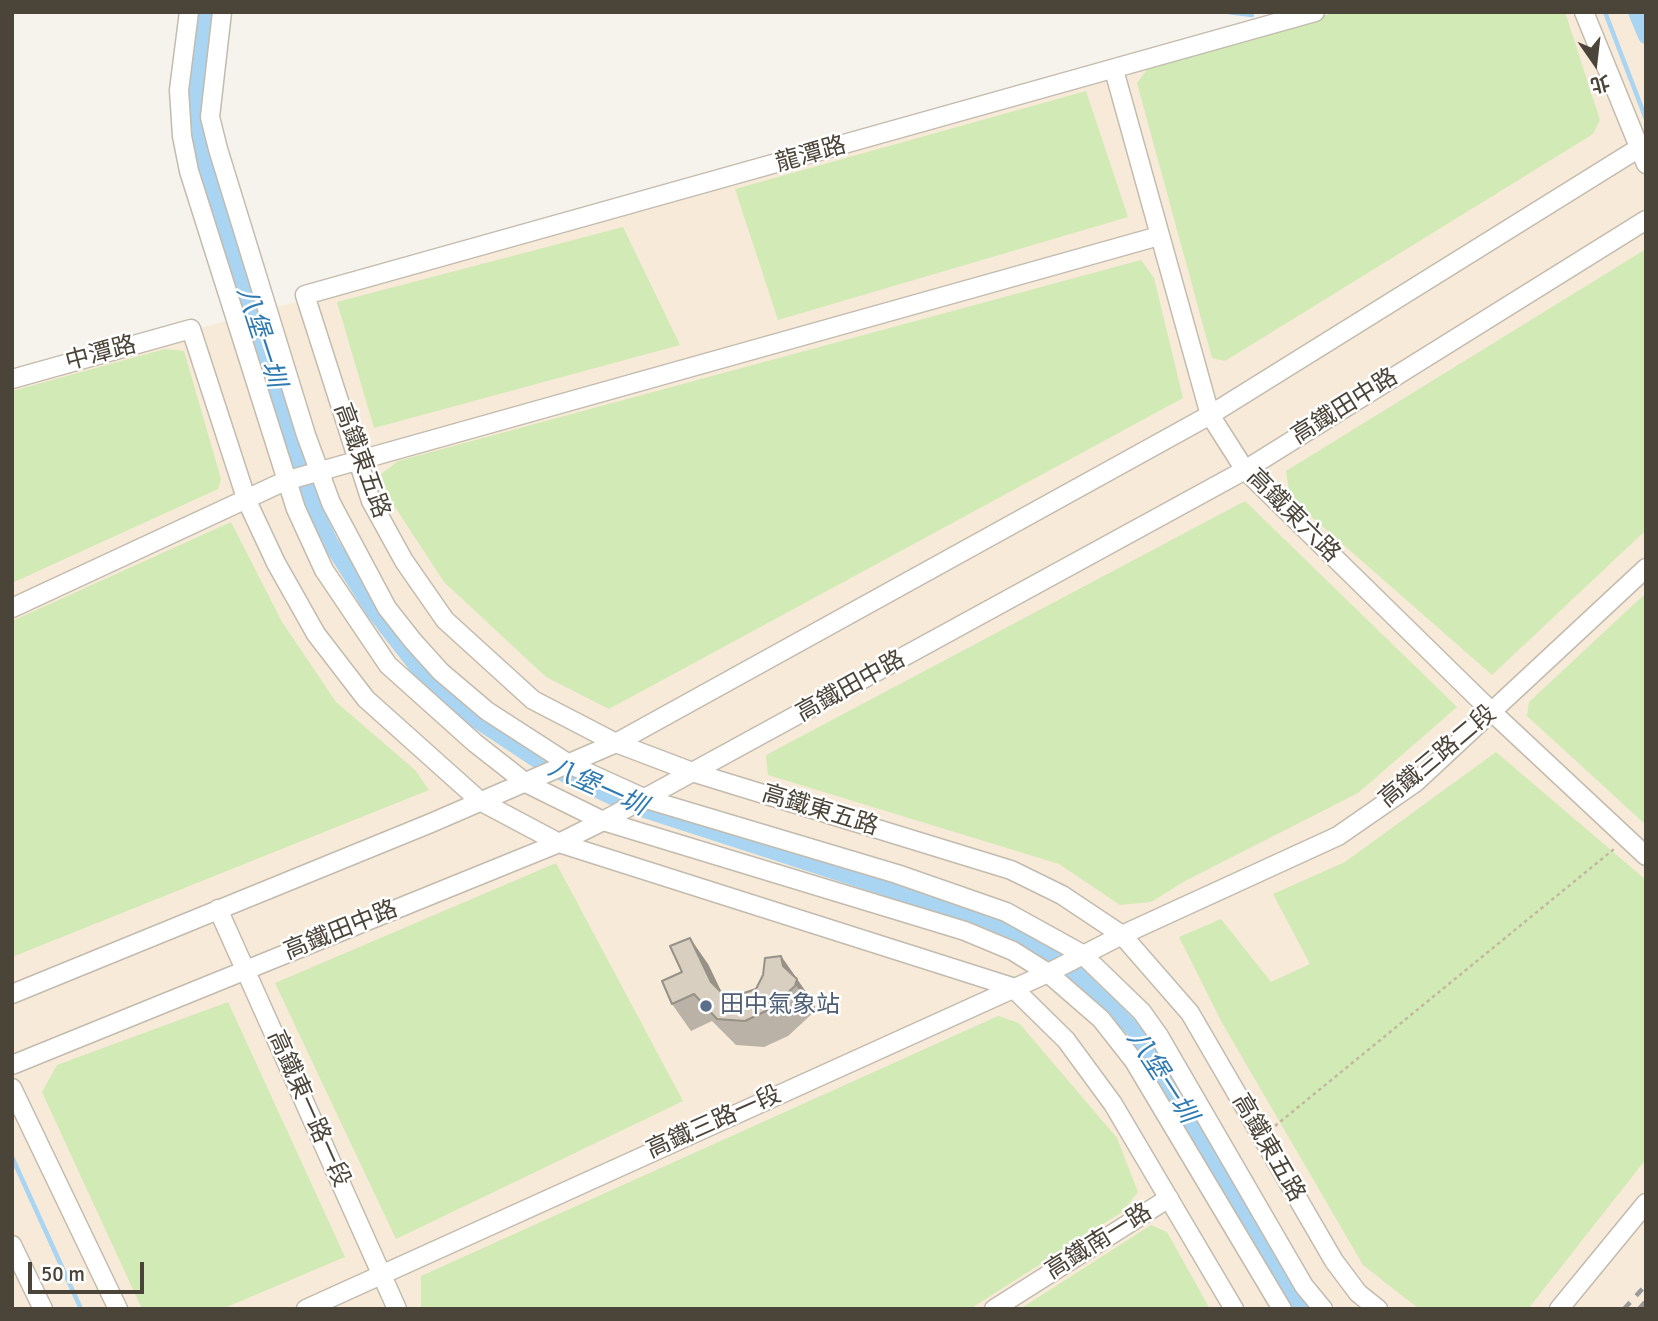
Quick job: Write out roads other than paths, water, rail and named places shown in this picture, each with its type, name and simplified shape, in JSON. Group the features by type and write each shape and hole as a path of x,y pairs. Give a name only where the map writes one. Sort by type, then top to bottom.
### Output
{"street":[{"path":"189,12 179,90 182,136 193,184 285,481 324,570 356,623 388,665 436,711 526,783 603,821 965,931 1013,951 1048,973 1101,1019 1134,1061 1282,1309"},
{"path":"222,12 210,117 274,333 319,471 346,536 387,608 412,641 441,672 487,711 569,764 646,799 979,902 1006,912 1082,954 1142,1012 1153,1028 1304,1286 1323,1309"},
{"name":"龍潭路","path":"305,295 1315,12"},
{"path":"12,994 617,743 1210,415 1642,156 1584,12"},
{"name":"高鐵東六路","path":"1114,70 1210,415 1245,470 1492,712 1646,856"},
{"name":"高鐵田中路","path":"12,1065 559,843 646,799 1245,470 1646,220"},
{"path":"12,608 285,481 1159,236"},
{"name":"高鐵東五路","path":"305,295 371,501 404,562 445,620 533,699 617,743 695,773 1011,870 1062,895 1122,935 1190,1013 1334,1261 1359,1293 1378,1309"},
{"name":"中潭路","path":"12,379 191,330 247,500"},
{"path":"247,500 276,562 316,634 366,699 480,801 559,843 1012,987 1066,1040 1113,1104 1234,1309"},
{"name":"高鐵三路二段","path":"1122,935 1338,836 1416,782 1646,568"},
{"name":"高鐵東一路一段","path":"218,909 397,1309"},
{"name":"高鐵三路一段","path":"306,1309 1048,973 1122,935"},
{"path":"12,1088 118,1309"},
{"name":"高鐵南一路","path":"993,1309 1169,1198"},
{"path":"1559,1309 1646,1203"},
{"path":"12,1245 43,1309"}],"waterway":[{"name":"八堡一圳","path":"205,12 196,96 199,148 317,515 330,542 373,610 422,673 475,719 543,764 629,805 990,922 1060,958 1136,1032 1303,1309"},
{"path":"1228,12 1252,15"},
{"path":"1605,12 1646,119"},
{"path":"1636,12 1646,36"},
{"path":"12,1157 81,1309"}],"railway":[{"path":"1624,1309 1646,1285"},
{"path":"1639,1309 1646,1301"}],"place":[{"name":"田中氣象站","path":"706,1006"}]}
